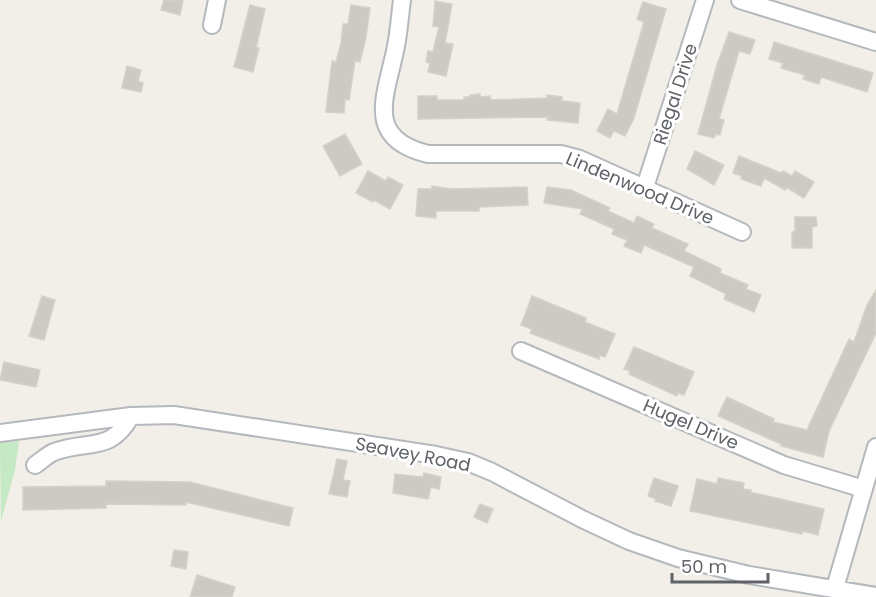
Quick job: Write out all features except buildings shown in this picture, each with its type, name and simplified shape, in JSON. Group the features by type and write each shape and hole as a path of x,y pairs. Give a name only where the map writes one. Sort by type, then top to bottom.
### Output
{"street":[{"path":"212,25 217,0"},
{"name":"Lindenwood Drive","path":"402,0 397,45 384,108 385,121 398,142 428,154 561,154 580,159 742,232"},
{"name":"Riegal Drive","path":"645,188 705,0"},
{"path":"740,0 876,42"},
{"name":"Hugel Drive","path":"521,351 784,465 864,489"},
{"path":"35,465 53,452 110,440 123,431 131,416"},
{"name":"Seavey Road","path":"0,433 131,416 174,416 436,454 468,462 492,472 629,541 678,558 749,575 835,588 876,597"},
{"path":"835,588 876,447"}],"green space":[{"path":"19,441 15,470 1,521 0,443"}]}
